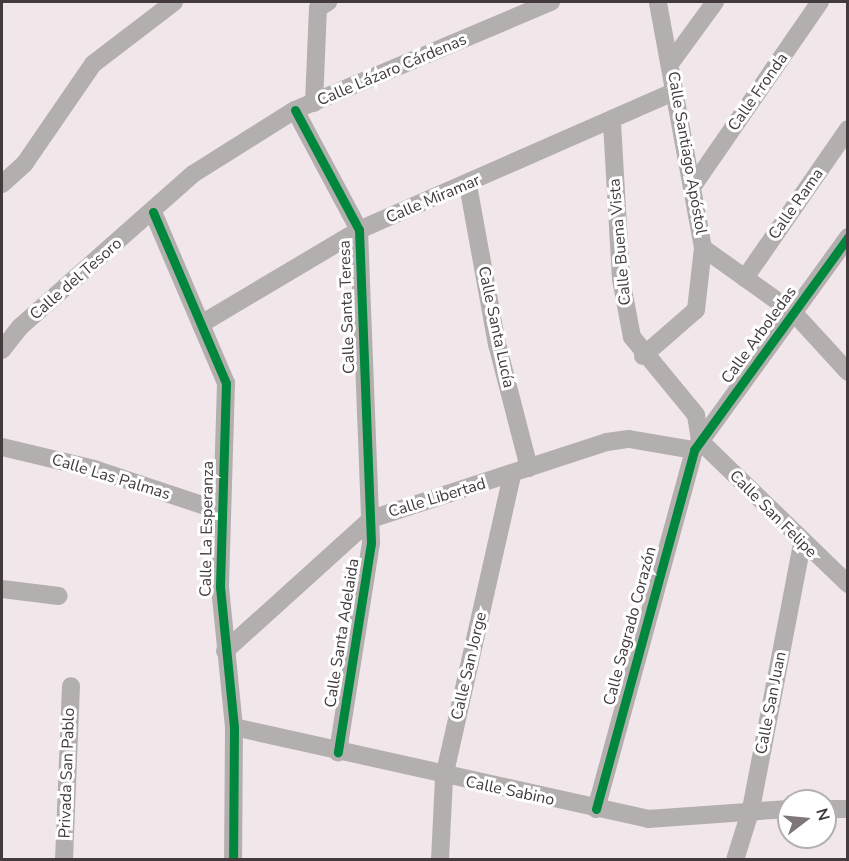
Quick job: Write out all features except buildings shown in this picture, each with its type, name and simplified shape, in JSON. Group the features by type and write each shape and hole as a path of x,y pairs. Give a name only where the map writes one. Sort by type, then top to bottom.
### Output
{"street":[{"path":"2,184 25,163 93,64 174,2"},
{"path":"314,103 318,8 328,2"},
{"name":"Calle Lázaro Cárdenas","path":"153,212 193,174 295,110 551,2"},
{"name":"Calle Santiago Apóstol","path":"643,356 696,310 704,248 695,183 674,92 672,61 658,2"},
{"path":"672,61 715,2"},
{"name":"Calle Fronda","path":"695,183 820,2"},
{"name":"Calle Miramar","path":"201,324 359,230 612,123 674,92"},
{"name":"Calle Santa Teresa","path":"295,110 359,230 371,519"},
{"name":"Calle Buena Vista","path":"612,123 621,279 632,338 643,356"},
{"name":"Calle Rama","path":"745,278 848,129"},
{"name":"Calle Santa Lucía","path":"468,185 497,344 529,468"},
{"name":"Calle La Esperanza","path":"153,212 226,384 220,511 225,651 234,727 232,860"},
{"name":"Calle del Tesoro","path":"2,350 20,327 153,212"},
{"name":"Calle Arboledas","path":"697,446 848,237"},
{"path":"704,248 794,313 848,372"},
{"path":"643,356 696,415 697,446"},
{"name":"Calle Libertad","path":"225,651 371,519 512,475 607,442 629,440 697,446"},
{"name":"Calle San Felipe","path":"697,446 848,584"},
{"name":"Calle Sagrado Corazón","path":"596,809 697,446"},
{"name":"Calle Las Palmas","path":"2,447 94,469 220,511"},
{"name":"Calle San Jorge","path":"440,860 444,777 512,475"},
{"name":"Calle Santa Adelaida","path":"338,752 371,543 371,519"},
{"name":"Calle San Juan","path":"735,860 751,809 802,544"},
{"path":"2,589 60,596"},
{"name":"Privada San Pablo","path":"64,860 71,686"},
{"name":"Calle Sabino","path":"234,727 444,777 648,819 751,809 777,809"}],"cycle path":[{"path":"295,110 359,230 371,543 338,752"},
{"path":"153,212 226,383 220,587 234,727 233,860"},
{"path":"596,809 694,450 848,237"}]}
